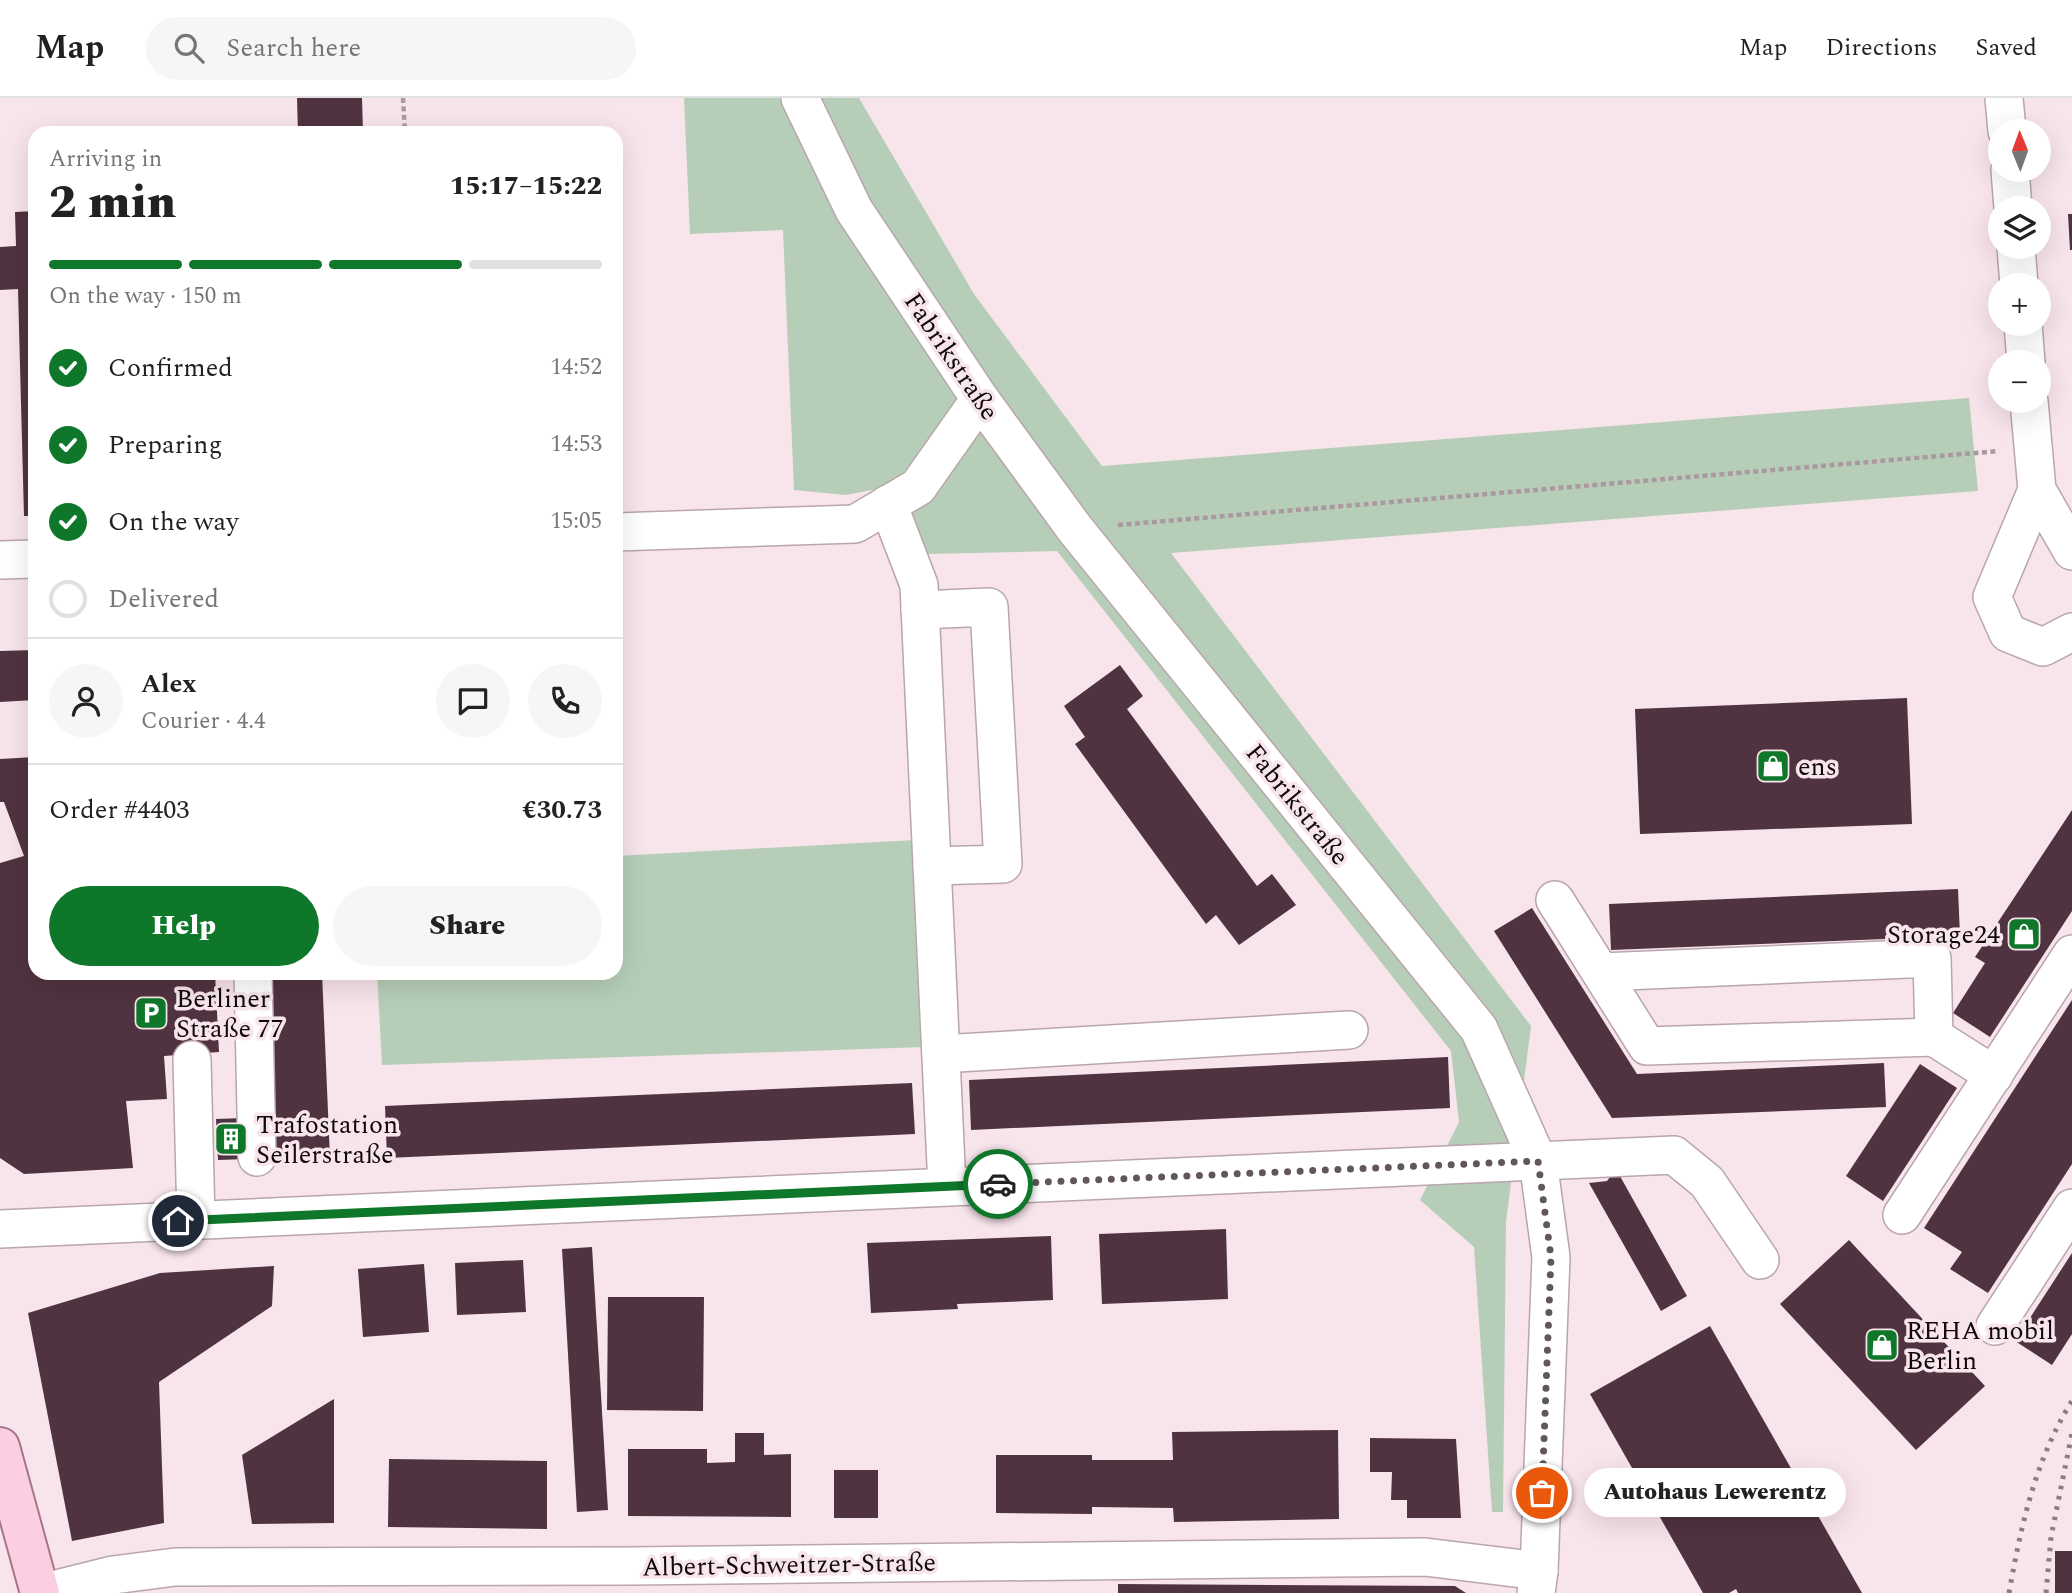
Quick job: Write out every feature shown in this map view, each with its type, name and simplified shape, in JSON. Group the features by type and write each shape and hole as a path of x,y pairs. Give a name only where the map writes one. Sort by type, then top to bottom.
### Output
{"main road":[{"path":"0,1447 41,1593"}],"street":[{"name":"Fabrikstraße","path":"800,98 854,210 980,400 1075,529 1479,1029 1538,1161 1551,1257 1537,1582"},
{"path":"2004,98 2006,119"},
{"path":"623,532 855,524 918,487 980,400"},
{"path":"2030,413 2037,490 2072,551"},
{"path":"2037,490 1992,597 2008,633 2043,647 2072,632"},
{"path":"888,504 919,584 947,1186"},
{"path":"0,560 28,559"},
{"path":"920,610 989,607 1003,864 932,866"},
{"path":"1555,900 1647,1046 1934,1037 1993,1075"},
{"path":"1902,1215 2072,954"},
{"path":"1601,972 1932,958 1934,1037"},
{"path":"253,980 257,1157"},
{"path":"941,1054 1349,1030"},
{"path":"192,1060 196,1220"},
{"path":"0,1229 1674,1155 1707,1182 1760,1260"},
{"path":"1995,1326 2072,1208"},
{"name":"Albert-Schweitzer-Straße","path":"41,1593 113,1575 175,1567 640,1580 1425,1557 1537,1582"}],"path":[{"path":"403,98 405,126"},
{"path":"1075,529 2033,448"}],"green space":[{"path":"684,98 859,98 974,294 1102,466 1969,398 1978,491 1171,553 1531,1026 1506,1222 1503,1512 1492,1512 1474,1247 1420,1200 1459,1122 1451,1051 1057,551 927,554 897,485 846,495 794,490 783,230 690,234"},
{"path":"916,840 925,1047 382,1065 377,980 623,980 623,856"}],"building":[{"path":"297,98 362,98 363,126 298,126"},
{"path":"28,211 28,516 24,516 18,289 0,290 0,247 16,246 15,212"},
{"path":"2068,214 2072,214 2072,250 2070,250"},
{"path":"28,650 28,700 0,702 0,651"},
{"path":"1120,665 1143,696 1127,709 1257,886 1272,874 1296,905 1239,945 1216,915 1206,924 1075,744 1085,737 1064,706"},
{"name":"ens","path":"1907,698 1912,824 1640,834 1635,709"},
{"path":"28,757 28,980 215,980 219,1052 164,1056 167,1099 126,1101 133,1168 24,1174 0,1158 0,863 24,856 4,802 0,802 0,759"},
{"name":"Storage24","path":"2072,810 2072,911 1990,1037 1953,1013 1985,963 1975,957"},
{"path":"1958,889 1960,936 1611,950 1609,904"},
{"path":"1532,908 1637,1074 1884,1063 1886,1107 1612,1118 1494,931"},
{"path":"269,980 322,980 330,1158 276,1160"},
{"path":"2072,1000 2072,1164 1988,1293 1950,1269 1962,1252 1924,1228"},
{"path":"1448,1057 1450,1108 971,1130 969,1080"},
{"path":"1920,1064 1957,1088 1883,1201 1846,1176"},
{"path":"912,1083 915,1134 387,1158 385,1106"},
{"name":"Trafostation Seilerstraße","path":"244,1118 246,1159 218,1160 216,1119"},
{"path":"1616,1169 1687,1296 1661,1311 1589,1183 1607,1181"},
{"path":"1226,1229 1228,1299 1102,1304 1099,1234"},
{"path":"1051,1236 1053,1300 957,1304 958,1309 871,1313 867,1243"},
{"name":"REHA mobil Berlin","path":"1849,1240 1985,1386 1916,1450 1780,1304"},
{"path":"592,1247 608,1510 577,1512 562,1249"},
{"path":"2072,1253 2072,1334 2052,1365 2015,1341"},
{"path":"523,1260 526,1312 457,1315 455,1263"},
{"path":"424,1264 429,1332 363,1337 358,1269"},
{"path":"274,1266 272,1306 159,1382 164,1523 72,1541 28,1313 160,1273"},
{"path":"608,1297 704,1297 703,1411 607,1410"},
{"path":"1710,1326 1862,1593 1738,1593 1736,1589 1729,1593 1703,1593 1590,1394"},
{"path":"334,1399 334,1523 252,1524 242,1455"},
{"path":"1338,1430 1339,1519 1174,1522 1173,1508 1092,1507 1092,1514 996,1513 996,1455 1092,1455 1092,1460 1173,1460 1172,1432"},
{"path":"735,1433 764,1433 764,1455 791,1454 791,1517 628,1516 628,1449 707,1449 707,1463 735,1462"},
{"path":"1370,1438 1456,1439 1461,1518 1407,1518 1407,1500 1391,1500 1392,1472 1370,1472"},
{"path":"389,1459 547,1461 547,1529 388,1527"},
{"path":"834,1470 878,1470 878,1518 834,1518"},
{"path":"2055,1551 2072,1551 2072,1593 2055,1593"},
{"path":"1118,1584 1455,1586 1466,1593 1118,1593"}],"railway":[{"path":"2009,1593 2031,1494 2048,1446 2072,1401"},
{"path":"2046,1593 2051,1537 2072,1433"}],"way so far":[{"path":"998,1184 1538,1161 1551,1257 1542,1493"}],"place":[{"name":"ens","path":"1773,766"},
{"name":"Storage24","path":"2024,934"},
{"name":"Berliner Straße 77","path":"151,1013"},
{"name":"Trafostation Seilerstraße","path":"231,1139"},
{"name":"REHA mobil Berlin","path":"1882,1345"},
{"name":"Autohaus Lewerentz","path":"1542,1493"}],"route":[{"path":"178,1221 998,1184"}]}
